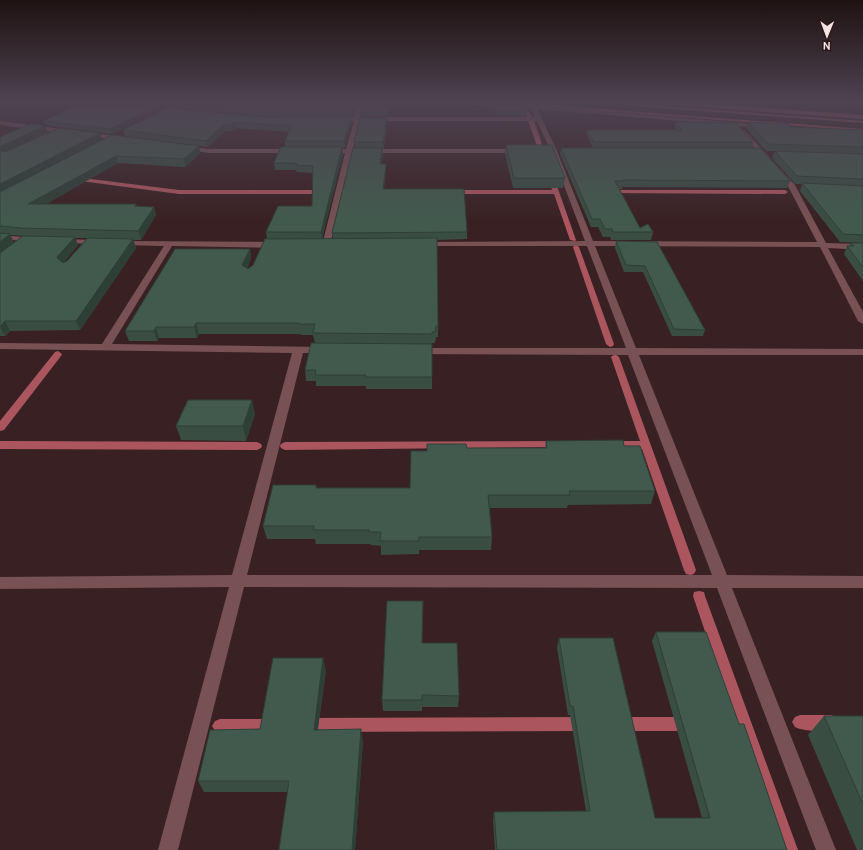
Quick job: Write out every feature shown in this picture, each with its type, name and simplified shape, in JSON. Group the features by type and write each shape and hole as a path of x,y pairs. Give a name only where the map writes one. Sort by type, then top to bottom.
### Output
{"street":[{"path":"102,145 109,142"},
{"path":"327,245 350,142"},
{"path":"550,142 590,243 630,351 722,581 826,850"},
{"path":"752,142 796,187 823,245 863,321"},
{"path":"178,147 209,152 302,151"},
{"path":"317,151 530,151"},
{"path":"752,151 770,154"},
{"path":"0,237 21,242 49,241 169,245 284,245"},
{"path":"79,252 88,242"},
{"path":"411,244 590,243 823,245 863,247"},
{"path":"105,347 169,245"},
{"path":"258,257 263,245"},
{"path":"0,346 338,350"},
{"path":"168,850 298,350"},
{"path":"409,350 863,352"},
{"path":"0,582 863,582"}],"building":[{"path":"0,142 11,142 1,146 1,151 5,152 28,142 83,142 0,184"},
{"path":"99,142 165,142 199,146 184,159 116,156 28,204 136,204 134,206 154,207 138,231 21,228 0,226 0,192"},
{"path":"594,142 753,142 594,142"},
{"path":"766,142 863,142 863,147 768,144"},
{"path":"506,145 552,145 565,178 514,178"},
{"path":"281,147 342,147 321,232 266,232 278,206 312,206 313,166 296,165 297,163 274,163"},
{"path":"353,148 382,148 380,164 386,164 383,189 464,189 467,232 332,233"},
{"path":"561,148 760,148 790,181 615,181 640,228 648,224 653,232 613,232 612,229 605,229 600,219 592,219"},
{"path":"775,151 863,154 863,179 797,176"},
{"path":"802,183 863,186 863,235 843,234"},
{"path":"0,233 10,234 0,242"},
{"path":"23,236 75,237 57,257 63,263 67,261 88,238 133,239 76,321 5,321 0,327 0,253"},
{"path":"437,238 438,326 436,326 435,332 432,332 432,334 313,333 315,324 299,323 196,323 194,327 156,327 154,331 125,331 175,249 250,249 242,265 248,269 253,265 265,239"},
{"path":"616,241 657,242 705,330 674,329 645,266 626,265"},
{"path":"850,243 863,243 863,267 847,246 854,246"},
{"path":"311,343 432,344 432,377 315,375 316,370 305,370"},
{"path":"188,400 252,400 243,426 176,426"},
{"path":"623,440 624,446 640,446 655,491 569,491 570,495 488,495 492,537 419,537 419,541 380,541 381,532 369,532 369,530 314,530 314,526 263,526 273,485 316,485 316,488 410,488 411,451 427,451 427,444 466,444 467,448 547,448 546,441"},
{"path":"387,601 423,601 422,643 457,643 459,696 422,695 422,700 382,700"},
{"path":"656,632 706,632 739,724 744,724 787,850 497,850 494,812 590,811 573,706 570,706 559,638 613,638 655,818 710,818"},
{"path":"273,658 323,658 314,730 361,729 352,850 279,850 289,781 198,781 210,730 260,729"},
{"path":"824,716 863,716 863,804"}],"waterway":[{"path":"538,142 541,149"},
{"path":"75,179 179,192 326,192"},
{"path":"554,186 573,240"},
{"path":"452,192 556,192"},
{"path":"607,192 785,192"},
{"path":"576,247 610,344"},
{"path":"0,428 58,354"},
{"path":"615,357 646,445"},
{"path":"0,445 257,446"},
{"path":"285,446 558,445"},
{"path":"612,445 646,445"},
{"path":"646,445 690,570"},
{"path":"699,596 789,850"},
{"path":"800,722 831,722"},
{"path":"306,725 584,724"},
{"path":"620,724 688,724"},
{"path":"726,724 744,724"},
{"path":"220,726 274,726"}]}
